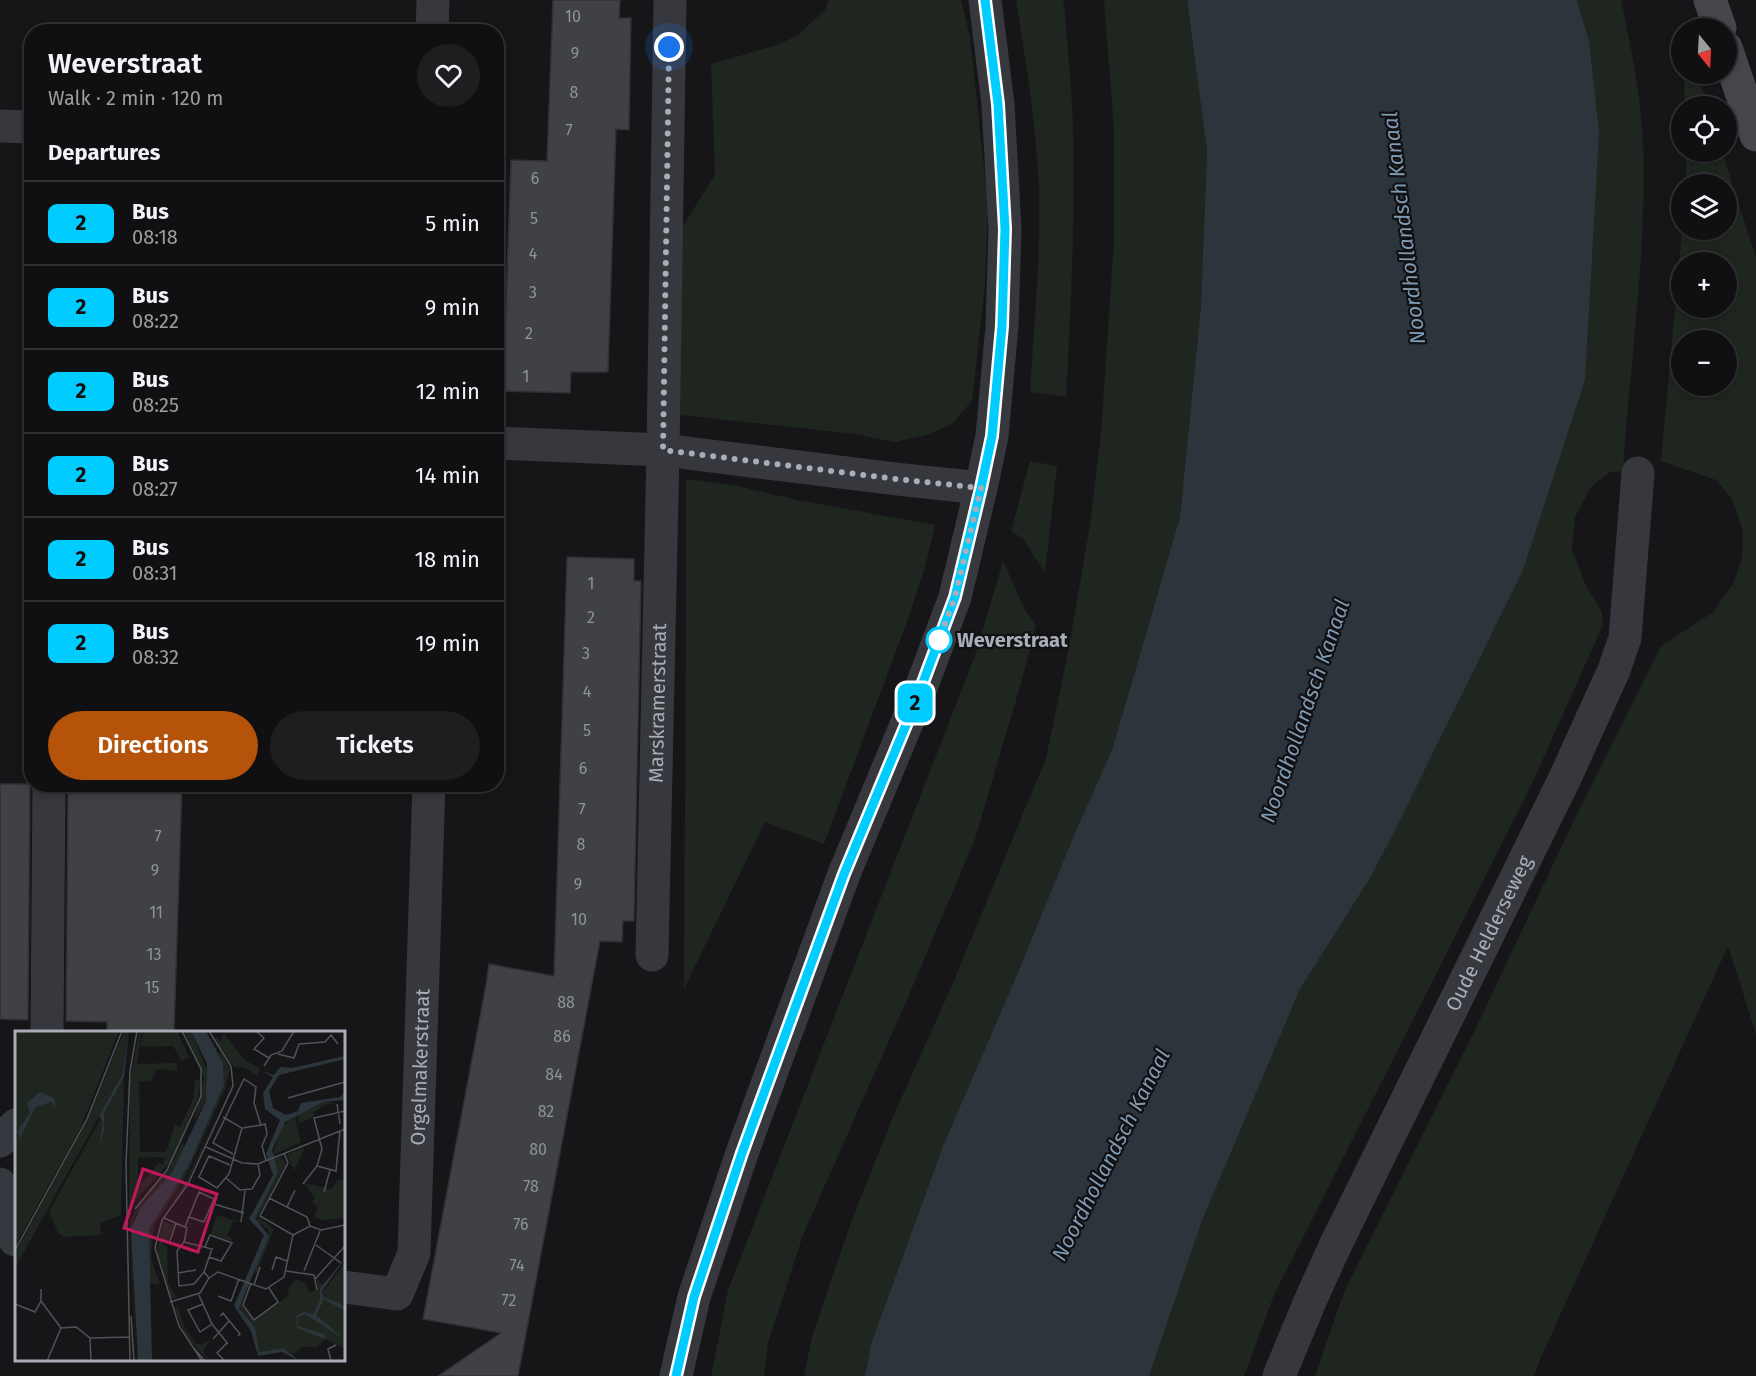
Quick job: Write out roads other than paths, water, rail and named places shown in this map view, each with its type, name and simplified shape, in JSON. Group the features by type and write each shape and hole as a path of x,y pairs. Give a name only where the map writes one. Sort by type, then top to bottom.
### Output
{"main road":[{"path":"1710,0 1716,18"},
{"path":"1737,80 1756,135"}],"street":[{"path":"432,24 433,0"},
{"name":"Marskramerstraat","path":"652,955 670,0"},
{"path":"676,1376 694,1297 742,1153 844,874 916,701 955,597 981,488 992,436 1002,326 1005,229 998,104 985,0"},
{"path":"0,126 24,127"},
{"path":"504,443 663,450 981,488"},
{"name":"Oude Helderseweg","path":"1279,1376 1335,1246 1565,778 1614,670 1625,638 1638,473"},
{"path":"47,1031 49,792"},
{"name":"Orgelmakerstraat","path":"345,1287 397,1294 414,1253 429,792"},
{"path":"0,1141 15,1126"},
{"path":"0,1184 10,1243"}],"water":[{"name":"Noordhollandsch Kanaal","path":"1187,0 1577,0 1589,41 1599,133 1585,380 1523,570 1370,878 1300,989 1202,1221 1149,1376 865,1376 871,1344 943,1146 1112,750 1180,517 1201,305 1207,151"}],"place":[{"name":"Weverstraat","path":"939,640"}]}
